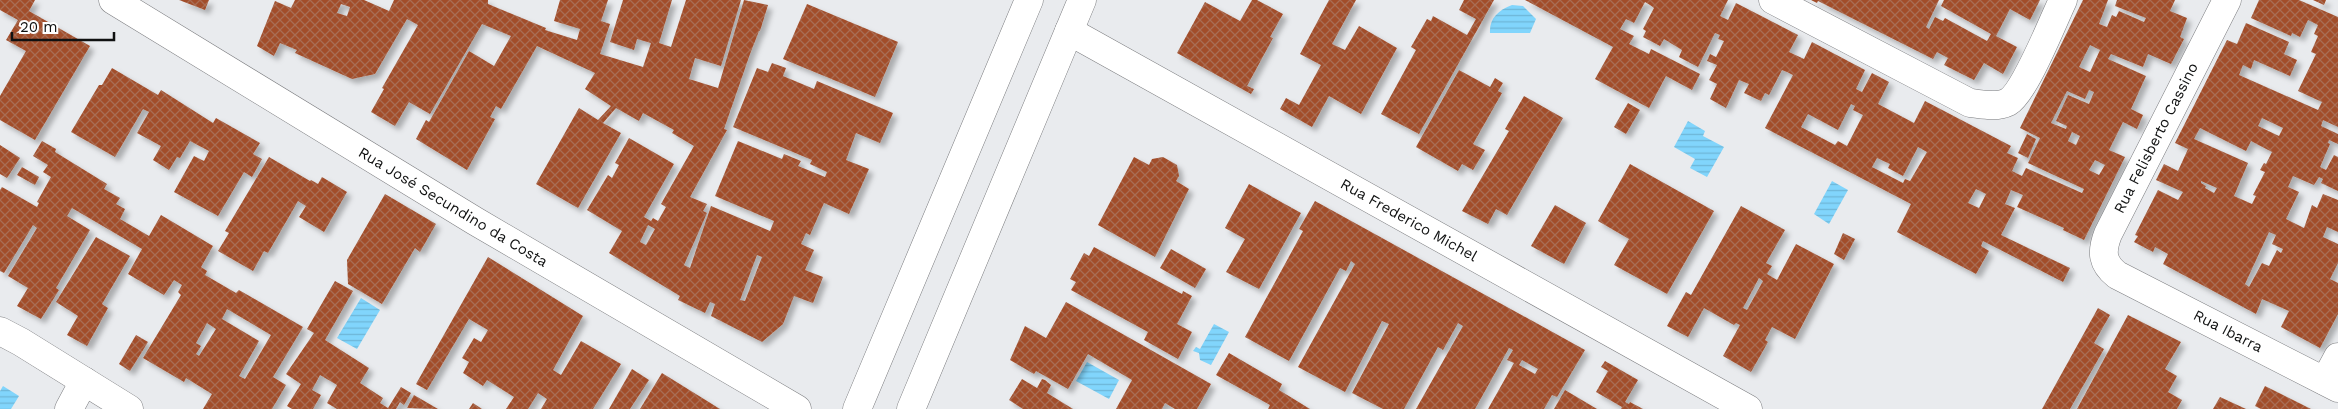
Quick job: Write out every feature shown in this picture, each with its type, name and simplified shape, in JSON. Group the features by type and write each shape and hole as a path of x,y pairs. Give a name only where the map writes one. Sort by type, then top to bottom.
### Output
{"street":[{"name":"Rua José Secundino da Costa","path":"113,0 475,221 797,409"},
{"path":"911,409 1082,0"},
{"path":"1773,0 1970,103 1991,106 2008,102 2021,88 2062,0"},
{"name":"Rua Felisberto Cassino","path":"2117,275 2109,269 2104,260 2102,250 2108,234 2227,0"},
{"path":"857,409 1023,1"},
{"name":"Rua Frederico Michel","path":"1069,31 1748,409"},
{"name":"Rua Ibarra","path":"2117,275 2332,385"},
{"path":"0,331 129,409"},
{"path":"2332,385 2338,357"},
{"path":"69,409 84,381"}],"water":[{"path":"1512,5 1523,6 1536,19 1530,33 1490,33 1491,23 1495,16"},
{"path":"1688,121 1705,131 1703,136 1724,147 1707,177 1690,168 1695,159 1674,147"},
{"path":"1832,181 1848,190 1829,224 1814,214"},
{"path":"361,298 380,310 357,349 337,338"},
{"path":"1214,324 1229,332 1211,365 1200,360 1199,353 1193,351 1196,347 1200,349"},
{"path":"1087,362 1119,380 1109,399 1076,381"},
{"path":"3,386 19,396 11,409 0,409 0,391"}],"building":[{"path":"0,0 35,0 29,11 90,46 35,140 0,120 0,96 26,51 6,40 18,20 0,10"},
{"path":"179,0 209,0 205,10"},
{"path":"295,0 364,0 389,11 394,0 488,0 488,4 546,28 545,30 577,40 580,29 554,21 560,0 608,0 601,21 610,24 600,54 643,67 651,43 637,39 634,50 610,42 623,0 672,0 659,43 671,47 686,0 741,0 721,66 695,58 689,79 718,88 744,0 768,5 724,129 727,130 690,197 707,204 703,211 707,213 684,265 690,268 711,206 770,231 774,221 715,196 738,141 782,159 784,154 801,161 798,166 825,177 827,172 810,164 812,160 733,127 757,68 768,72 772,63 786,68 783,76 814,89 817,81 893,113 880,143 856,133 846,160 869,169 849,214 824,203 810,235 806,233 801,244 814,250 805,270 823,277 813,303 794,296 783,324 762,342 711,316 715,304 710,302 705,313 678,300 680,296 609,253 622,231 587,210 608,175 612,178 619,165 615,163 629,138 674,164 644,217 651,221 653,218 658,221 666,207 661,204 694,146 672,133 674,130 643,113 639,121 616,108 603,123 621,133 578,208 536,184 579,108 598,120 611,106 585,89 595,73 537,46 501,109 496,106 490,117 495,119 467,170 416,139 426,120 429,122 469,51 494,66 511,36 482,24 430,114 409,102 395,126 371,112 384,89 382,88 418,25 407,19 375,74 352,79 295,53 297,50 280,43 274,56 257,46 275,1 291,8","holes":["341,4 350,7 347,16 337,13","648,225 655,229 646,245 640,242","757,255 762,257 745,301 740,300"]},
{"path":"1252,0 1257,0 1283,14 1270,37 1273,38 1247,86 1254,89 1251,94 1177,53 1205,2 1240,21"},
{"path":"1329,0 1356,0 1332,44 1345,50 1359,26 1397,48 1361,114 1329,96 1312,127 1280,109 1286,98 1299,105 1321,65 1300,54"},
{"path":"1464,0 1494,0 1419,134 1381,114 1416,50 1411,47 1427,19 1431,21 1433,16 1467,35 1476,19 1459,10"},
{"path":"1525,0 1728,0 1720,16 1728,20 1736,3 1798,35 1789,52 1804,59 1812,42 1865,70 1856,89 1862,92 1872,73 1889,82 1878,104 1914,123 1925,101 2011,146 2007,153 2018,158 2012,171 2022,176 2026,168 2082,193 2084,189 2028,163 2040,138 2020,128 2083,0 2108,0 2099,24 2107,27 2112,15 2116,17 2119,11 2144,22 2146,18 2115,6 2117,0 2175,0 2170,11 2187,18 2180,37 2184,39 2171,64 2148,54 2143,67 2111,54 2108,59 2146,76 2131,109 2143,115 2137,129 2123,122 2109,150 2125,157 2084,240 2063,230 2064,228 2017,207 2023,195 2011,190 2005,204 2015,208 2001,235 2070,268 2063,282 1983,241 1981,246 1989,251 1976,274 1897,232 1911,204 1765,128 1793,75 1782,70 1769,95 1765,93 1761,101 1744,93 1749,84 1739,80 1726,108 1710,99 1717,84 1709,80 1717,65 1707,61 1710,54 1716,57 1724,41 1718,39 1720,35 1715,33 1698,67 1679,57 1682,50 1664,39 1660,46 1643,37 1646,31 1643,29 1654,8 1650,5 1645,2 1634,23 1626,19 1620,29 1634,36 1629,44 1649,54 1651,49 1700,74 1692,90 1666,76 1649,108 1595,79 1613,47","holes":["2090,45 2100,50 2090,72 2079,67","2089,90 2094,92 2089,104 2068,95 2056,121 2067,126 2066,129 2051,123 2067,91 2085,99","1851,104 1855,106 1853,110 1863,115 1847,146 1838,141 1835,145 1801,127 1808,114 1838,130","2072,132 2080,136 2076,145 2068,141","1918,147 1927,152 1910,181 1905,179 1903,183 1872,167 1877,158 1890,164 1888,168 1903,176","2095,160 2105,165 2099,175 2089,170","1976,189 1986,194 1979,208 1968,203"]},
{"path":"1811,0 1939,0 1926,27 1929,29 1935,17 1943,21 1945,18 1987,41 1991,34 1941,6 1944,0 2040,0 2030,20 2010,9 1996,36 2017,47 2003,74 1984,63 1974,80 1944,65 1948,58 1937,52 1933,59 1818,1 1817,3"},
{"path":"2259,0 2299,0 2338,17 2338,127 2323,120 2321,126 2338,134 2338,144 2329,140 2328,143 2330,144 2320,167 2326,170 2334,155 2338,157 2338,191 2321,183 2323,179 2319,177 2314,185 2293,176 2288,187 2299,192 2286,219 2304,228 2312,205 2317,208 2323,194 2338,200 2338,232 2327,227 2323,237 2338,244 2338,263 2330,279 2338,283 2338,314 2320,348 2281,327 2289,311 2262,299 2256,314 2163,264 2168,254 2155,247 2153,252 2134,242 2138,236 2135,235 2158,190 2178,200 2183,192 2156,180 2164,164 2178,171 2188,149 2175,143 2227,40 2237,44 2246,23 2289,42 2284,54 2297,60 2290,76 2254,60 2251,69 2243,65 2239,75 2318,110 2322,102 2298,91 2316,54 2311,52 2318,36 2314,34 2318,25 2308,20 2300,37 2292,33 2291,36 2251,18","holes":["2262,118 2283,128 2279,136 2258,126","2200,128 2246,151 2251,141 2272,152 2266,164 2264,163 2260,170 2265,172 2253,195 2256,196 2252,204 2234,196 2248,163 2194,139","2201,181 2217,188 2214,193 2205,188 2206,186","2269,232 2276,235 2272,244 2283,249 2281,253 2277,250 2269,266 2262,263 2249,287 2245,284"]},
{"path":"2313,0 2326,0 2324,5"},
{"path":"807,4 898,42 875,97 783,59"},
{"path":"112,68 158,95 161,90 213,123 216,118 260,143 253,154 262,159 252,177 244,172 218,216 174,192 194,156 204,161 209,151 190,141 180,158 177,157 169,170 153,160 161,146 137,133 149,112 143,109 115,157 71,132 99,85 102,85"},
{"path":"1459,70 1490,87 1495,78 1503,83 1498,91 1502,93 1473,144 1485,150 1473,170 1462,164 1458,171 1416,147"},
{"path":"1524,96 1563,118 1507,215 1496,209 1488,224 1462,211 1509,131 1505,129"},
{"path":"1628,103 1640,110 1626,134 1614,127"},
{"path":"2027,134 2036,139 2028,158 2018,153"},
{"path":"42,141 56,149 55,152 107,184 104,189 120,198 116,204 125,209 120,219 149,236 161,215 213,246 201,267 207,271 205,275 236,293 239,290 303,327 273,377 286,385 272,409 203,409 212,394 186,378 184,382 143,358 181,295 178,292 182,285 174,280 164,295 128,274 142,249 72,208 67,216 90,230 56,288 59,290 41,319 17,306 28,288 8,276 37,228 33,225 4,273 0,271 0,190 2,187 37,207 39,203 37,202 51,177 43,172 48,165 33,156","holes":["227,309 271,335 245,379 239,376 259,341 222,319","207,323 216,329 199,356 196,354 201,346 196,343"]},
{"path":"0,145 20,158 7,178 0,174"},
{"path":"269,157 310,181 318,184 322,177 347,192 324,232 299,217 306,206 298,201 268,253 264,251 253,271 218,251 229,233 225,231"},
{"path":"1134,157 1149,165 1152,159 1163,157 1177,165 1179,176 1176,181 1189,189 1155,257 1098,225"},
{"path":"1630,164 1714,211 1667,294 1614,265 1629,239 1598,221"},
{"path":"22,167 39,177 35,185 17,175"},
{"path":"1249,184 1301,213 1259,289 1226,272 1245,239 1225,228"},
{"path":"385,194 436,224 420,252 415,248 382,304 348,284 347,260"},
{"path":"1315,201 1585,350 1557,397 1552,395 1544,409 1488,409 1514,363 1507,360 1513,350 1509,348 1475,409 1416,409 1463,326 1458,323 1443,350 1438,347 1404,409 1383,409 1352,393 1389,324 1382,321 1345,392 1298,367 1355,264 1351,261 1346,271 1340,268 1289,361 1245,337 1303,231 1299,229","holes":["1522,360 1538,369 1535,374 1519,365"]},
{"path":"1555,205 1586,223 1564,264 1531,246"},
{"path":"1741,206 1785,230 1766,263 1772,266 1767,274 1777,280 1796,244 1834,264 1795,339 1772,327 1765,340 1768,342 1751,372 1723,356 1740,325 1736,323 1734,325 1704,308 1688,337 1667,326 1686,292 1691,295","holes":["1759,278 1763,281 1747,310 1743,308"]},
{"path":"1843,233 1855,239 1844,260 1834,254"},
{"path":"96,237 130,256 102,304 108,308 87,346 67,335 78,316 56,302"},
{"path":"1094,247 1182,294 1183,291 1192,296 1177,324 1192,332 1178,359 1144,340 1148,332 1071,290 1076,282 1070,279 1084,253 1089,256"},
{"path":"1171,249 1206,269 1195,288 1160,268"},
{"path":"488,257 583,316 553,370 561,375 581,341 621,364 593,409 541,409 547,399 538,393 528,409 506,409 514,397 487,380 483,386 463,373 469,362 462,358 474,338 481,342 488,330 469,319 427,390 416,384"},
{"path":"335,281 353,291 325,340 369,368 360,383 383,398 380,403 388,408 401,387 411,393 404,405 400,402 396,409 337,409 327,403 337,385 320,375 312,390 321,395 313,409 292,409 287,406 301,384 286,374 314,333 307,329"},
{"path":"1066,302 1211,384 1197,409 1175,409 1165,403 1162,409 1116,409 1132,380 1088,354 1068,389 1036,371 1034,374 1010,360 1025,326 1046,338"},
{"path":"2098,308 2110,315 2094,343 2104,349 2070,409 2042,409"},
{"path":"2128,315 2181,342 2165,369 2177,376 2168,392 2182,400 2177,409 2077,409"},
{"path":"136,335 148,342 130,371 119,364"},
{"path":"1229,353 1282,384 1279,390 1310,409 1268,409 1270,405 1216,375"},
{"path":"1605,361 1638,380 1625,402 1629,404 1630,402 1643,409 1621,409 1622,407 1596,392 1608,371 1601,367"},
{"path":"632,369 649,380 630,409 609,409"},
{"path":"662,373 720,409 640,409"},
{"path":"1022,379 1037,388 1042,379 1045,380 1051,385 1047,393 1073,409 1023,409 1009,400"},
{"path":"2265,386 2311,409 2261,409 2255,406"},
{"path":"1565,390 1597,409 1554,409"},
{"path":"414,395 438,409 407,408"},
{"path":"2220,397 2246,409 2213,409"},
{"path":"473,403 482,409 469,409"}]}
